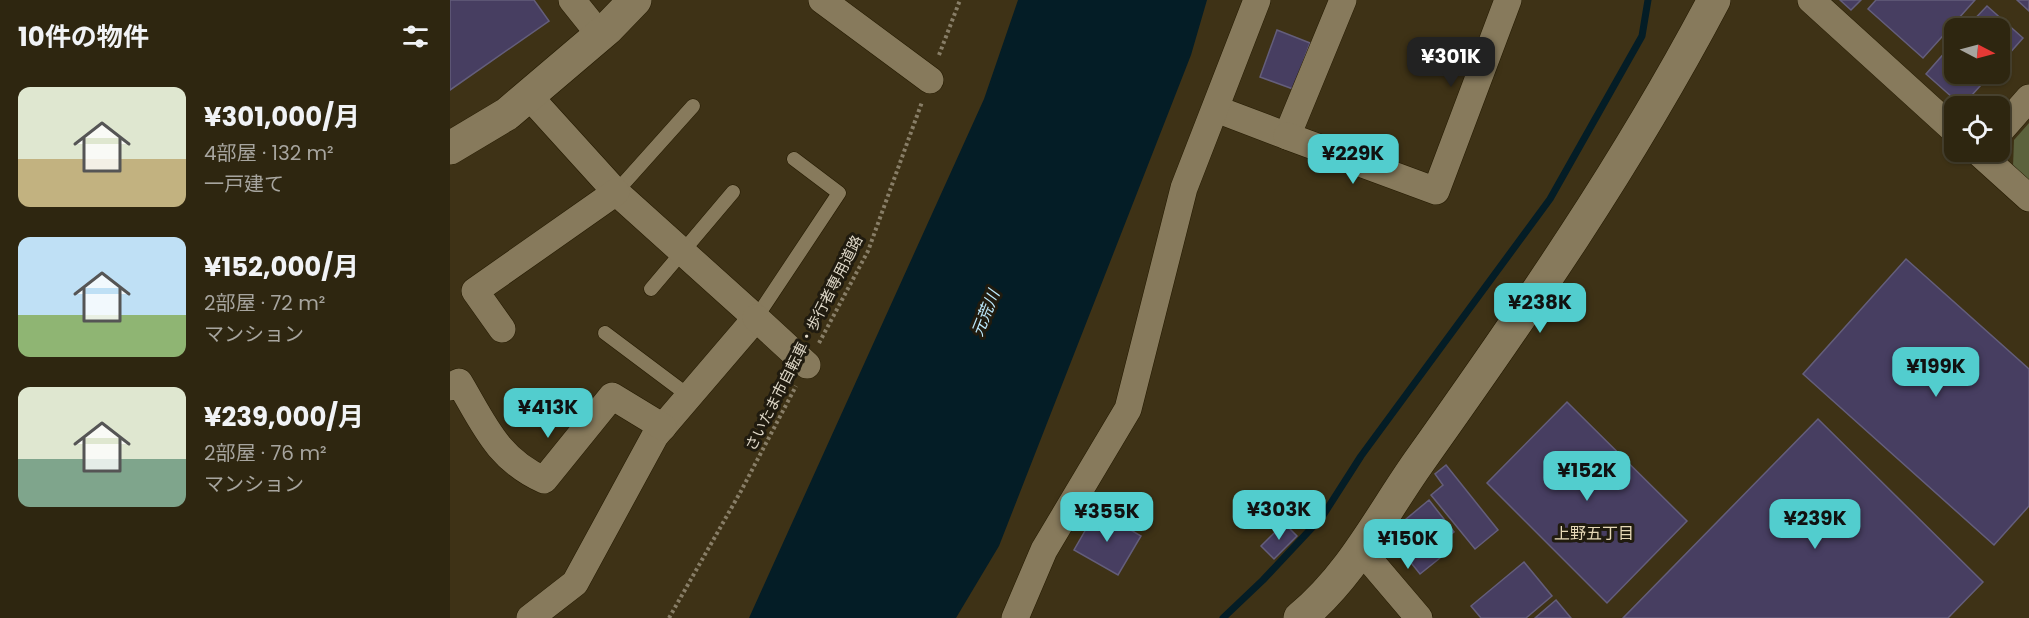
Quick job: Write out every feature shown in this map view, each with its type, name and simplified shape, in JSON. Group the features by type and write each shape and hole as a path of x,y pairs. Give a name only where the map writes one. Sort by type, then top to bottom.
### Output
{"street":[{"path":"572,0 600,35"},
{"path":"450,148 507,114 600,35 634,0"},
{"path":"822,0 930,80"},
{"path":"1015,618 1044,550 1128,409 1184,188 1257,0"},
{"path":"1287,136 1343,0"},
{"path":"1216,109 1436,191 1508,0"},
{"path":"1300,618 1324,598 1362,551 1416,466 1583,225 1665,92 1714,0"},
{"path":"1811,0 1944,121"},
{"path":"528,96 616,192 807,365"},
{"path":"2010,120 2029,98"},
{"path":"1991,162 2029,198"},
{"path":"502,329 476,291 616,192"},
{"path":"530,618 575,583 655,436 756,318"},
{"path":"450,387 459,382 497,446 521,470 544,480 612,396 663,427"},
{"path":"1362,551 1419,618"}],"lane":[{"path":"616,192 693,105"},
{"path":"756,318 839,193 794,159"},
{"path":"651,289 733,192"},
{"path":"605,333 689,396"}],"path":[{"name":"さいたま市自転車・歩行者専用道路","path":"669,618 741,491 868,251 960,0"}],"green space":[{"path":"2029,123 2029,181 2013,167 2014,140"}],"water":[{"name":"元荒川","path":"1018,0 1207,0 1191,55 999,546 956,618 749,618 984,99"}],"building":[{"path":"450,0 534,0 549,21 450,90"},
{"path":"1840,0 1861,0 1851,10"},
{"path":"1876,0 1975,0 1959,18 1944,18 1944,35 1923,58 1868,9"},
{"path":"2017,0 2029,0 2029,11"},
{"path":"1987,6 2000,18 1976,18"},
{"path":"2010,26 2023,38 2010,53"},
{"path":"1277,30 1310,43 1293,89 1260,77"},
{"path":"1944,53 1944,84 1982,84 1971,96 1951,96 1926,74"},
{"path":"1906,259 2029,369 2029,506 1994,545 1803,374"},
{"path":"1567,402 1687,521 1607,603 1487,483"},
{"path":"1818,419 1983,582 1948,618 1623,618"},
{"path":"1446,465 1498,530 1475,549 1431,495 1443,485 1435,474"},
{"path":"1429,500 1454,532 1438,545 1445,554 1420,574 1388,534"},
{"path":"1097,510 1141,536 1118,575 1074,550"},
{"path":"1284,523 1297,536 1274,559 1261,546"},
{"path":"1524,562 1552,596 1526,618 1481,618 1471,606"},
{"path":"1556,600 1571,618 1535,618"}],"waterway":[{"path":"1223,618 1263,580 1322,517 1361,456 1550,199 1642,36 1648,0"}],"district":[{"name":"上野五丁目","path":"1594,533"}]}
